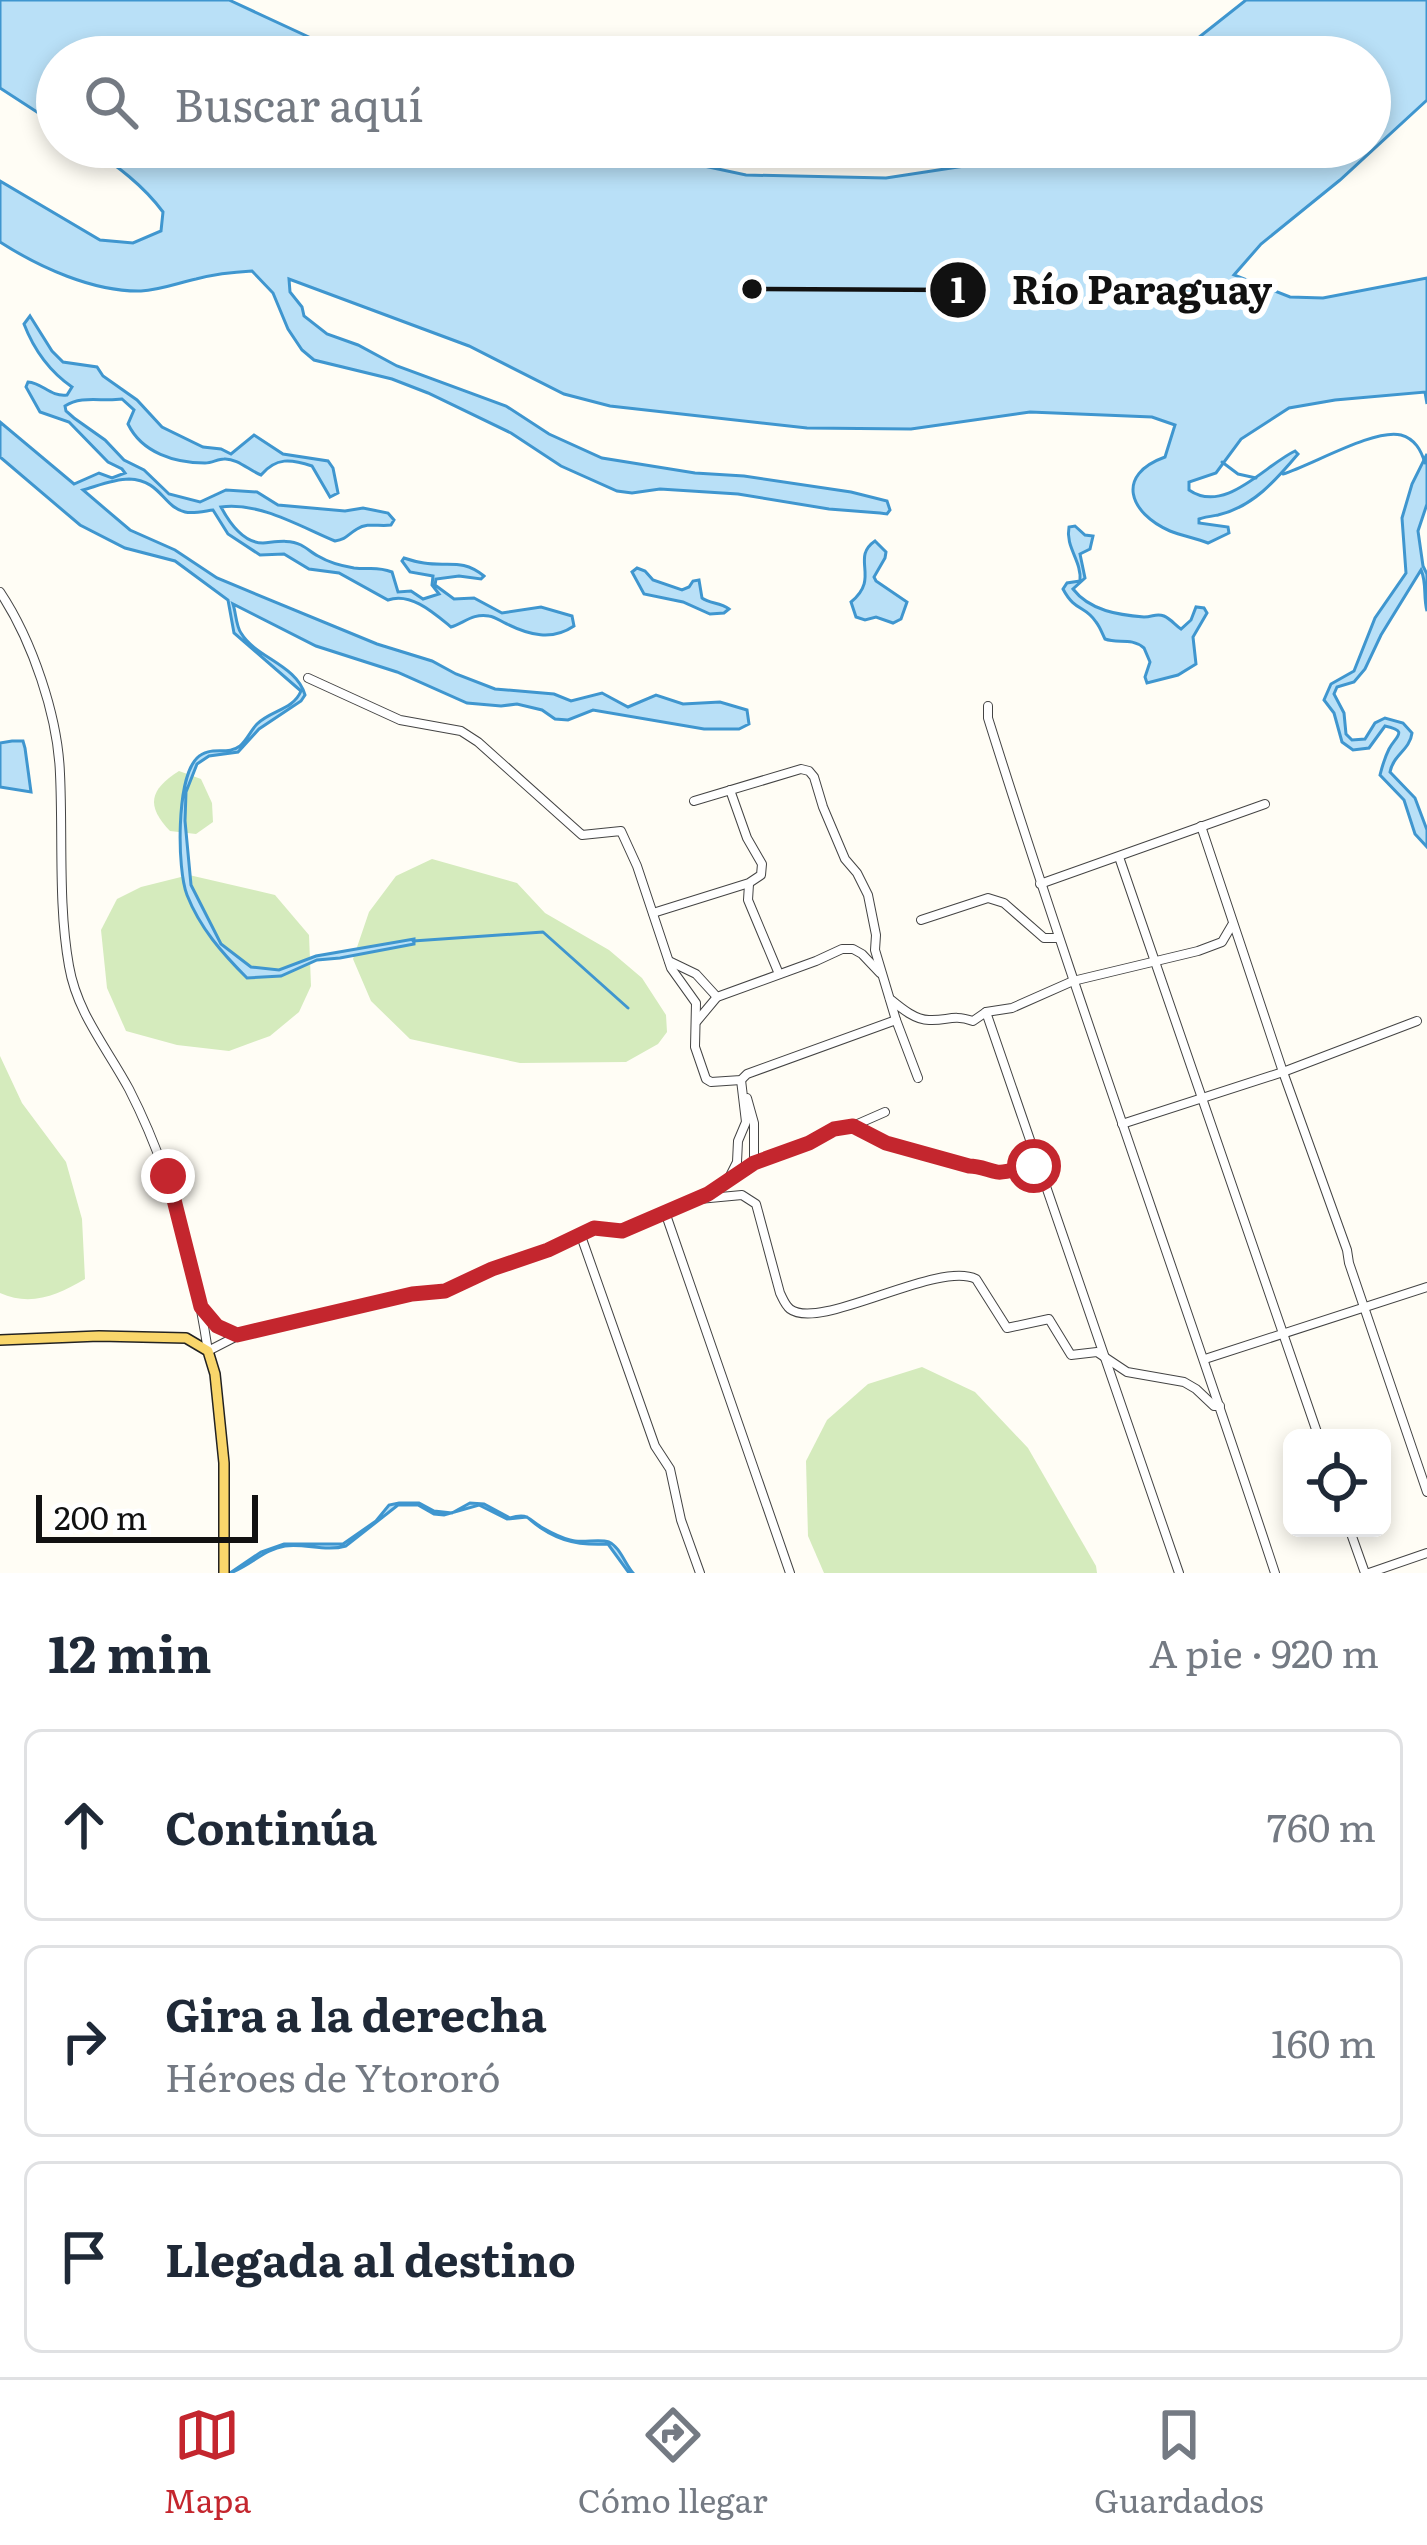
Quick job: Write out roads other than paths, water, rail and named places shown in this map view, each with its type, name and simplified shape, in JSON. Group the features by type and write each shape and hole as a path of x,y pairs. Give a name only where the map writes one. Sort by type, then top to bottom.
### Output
{"main road":[{"path":"0,1340 186,1338 208,1352 215,1374 224,1463 224,1570"}],"street":[{"path":"0,592 31,651 49,708 60,767 69,966 81,1009 128,1088 168,1176 208,1352 237,1335 412,1294 441,1292 594,1228 622,1231 697,1199 754,1163 885,1112"},
{"path":"308,678 408,723 461,731 582,835 621,831 668,961 696,1003 695,1046 706,1079 717,1083 741,1080 896,1020"},
{"path":"988,706 1040,884 1275,1573"},
{"path":"694,801 801,769 814,777 845,859 868,895 875,950 918,1078"},
{"path":"653,914 761,875 763,868 730,790"},
{"path":"1040,884 1265,804"},
{"path":"1201,826 1427,1492"},
{"path":"1119,857 1316,1429"},
{"path":"749,883 748,900 779,974"},
{"path":"921,920 988,898 1004,903 1044,938 1058,938"},
{"path":"1222,942 1233,924"},
{"path":"973,1021 1073,981 1222,942 1244,954"},
{"path":"696,1023 717,997 842,949 853,949 869,959 885,979"},
{"path":"668,961 696,974 717,997"},
{"path":"890,1000 921,1019 957,1016 973,1021 994,1037"},
{"path":"986,1012 1179,1573"},
{"path":"1122,1124 1417,1022"},
{"path":"741,1080 754,1123 754,1163"},
{"path":"729,1178 746,1121 741,1080"},
{"path":"853,1126 886,1143 997,1173 1028,1164 1040,1168"},
{"path":"697,1199 742,1195 756,1204 780,1293 793,1311 815,1315 945,1276 969,1275 1007,1328 1049,1318 1071,1355 1103,1354 1127,1372 1184,1382 1220,1406"},
{"path":"665,1212 790,1573"},
{"path":"581,1236 655,1446 670,1469 700,1573"},
{"path":"1204,1359 1427,1287"},
{"path":"201,1307 217,1326 237,1335"},
{"path":"1354,1537 1371,1572 1427,1553"}],"water":[{"path":"0,0 229,0 307,36 36,36 36,111 0,88"},
{"path":"1246,0 1427,0 1427,100 1391,133 1391,36 1201,36"},
{"path":"118,168 713,168 746,175 886,178 951,168 1353,168 1261,244 1234,275 1290,297 1323,298 1427,278 1427,404 1425,392 1289,408 1241,439 1216,473 1189,482 1189,490 1217,496 1244,485 1295,451 1298,454 1253,499 1231,511 1199,519 1199,523 1228,527 1229,533 1208,543 1156,523 1137,504 1134,484 1149,465 1165,457 1175,425 1152,417 1030,412 911,429 807,428 610,406 564,394 469,346 289,279 290,292 304,316 327,334 506,406 549,434 602,458 851,492 887,501 890,510 887,514 829,509 738,494 660,489 632,493 561,466 511,433 428,393 314,360 288,329 273,293 252,271 148,290 123,290 67,276 0,242 0,181 100,240 133,243 161,231 163,212"},
{"path":"30,316 63,362 97,367 162,427 203,447 231,454 254,435 283,454 328,461 338,493 330,497 312,466 297,462 278,462 261,475 229,459 194,463 160,454 134,434 128,424 134,410 122,399 65,406 169,494 200,502 226,490 257,492 278,505 388,513 394,520 391,525 365,526 335,541 265,512 221,507 249,539 292,542 335,564 392,572 398,592 411,591 423,599 439,594 432,585 433,576 410,572 404,558 462,565 484,576 436,579 435,585 454,599 474,598 502,613 541,607 572,616 574,626 540,635 483,615 451,627 422,605 388,600 339,573 309,569 284,554 260,555 228,534 213,510 185,512 140,480 117,480 83,490 130,530 175,550 217,578 495,689 554,694 571,701 602,693 628,707 656,695 683,704 720,702 747,710 749,724 739,729 704,729 593,710 568,720 517,704 467,703 397,672 316,646 233,604 239,630 248,642 294,676 305,695 259,729 238,752 209,756 197,764 186,792 191,885 221,944 251,967 279,970 316,956 414,939 414,944 317,960 281,976 247,978 212,940 187,895 180,846 185,785 197,758 240,746 257,724 293,702 301,691 234,633 228,600 175,561 125,548 80,525 0,457 0,422 74,484 99,473 112,478 125,473 69,422 40,412 26,387 28,382 61,395 72,387 38,351 24,324"},
{"path":"1427,454 1427,504 1418,531 1427,574 1427,611 1421,570 1365,669 1334,694 1352,740 1365,739 1375,723 1385,718 1403,723 1412,733 1390,772 1415,798 1427,830 1427,847 1415,834 1404,800 1380,775 1399,732 1385,726 1369,748 1353,750 1342,742 1334,713 1324,700 1331,684 1354,671 1375,618 1406,573 1402,518"},
{"path":"1069,527 1093,536 1090,549 1080,554 1085,578 1073,589 1106,611 1161,615 1181,629 1196,607 1204,608 1207,613 1193,637 1196,664 1178,675 1147,683 1150,662 1144,648 1105,639 1092,617 1063,589 1067,583 1080,581 1068,534"},
{"path":"875,541 886,552 876,581 907,602 901,619 893,623 856,617 851,602 864,585 865,554"},
{"path":"637,568 653,580 682,590 699,580 702,598 729,609 710,614 683,602 644,594 632,572"},
{"path":"23,741 31,792 0,787 0,743"},
{"path":"419,1503 451,1513 434,1514 418,1505 398,1505 346,1546 285,1546 230,1573 261,1552 284,1544 343,1544 376,1521 389,1505"},
{"path":"470,1503 484,1504 510,1518 526,1517 507,1519 479,1505 453,1512"},
{"path":"528,1518 570,1540 609,1542 633,1573 608,1544 564,1540 545,1531"}],"waterway":[{"path":"1283,474 1390,434 1410,439 1425,463"},
{"path":"1222,462 1238,474 1256,478"},
{"path":"413,941 543,932 628,1008"}],"place":[{"name":"Río Paraguay","path":"752,289"}]}
